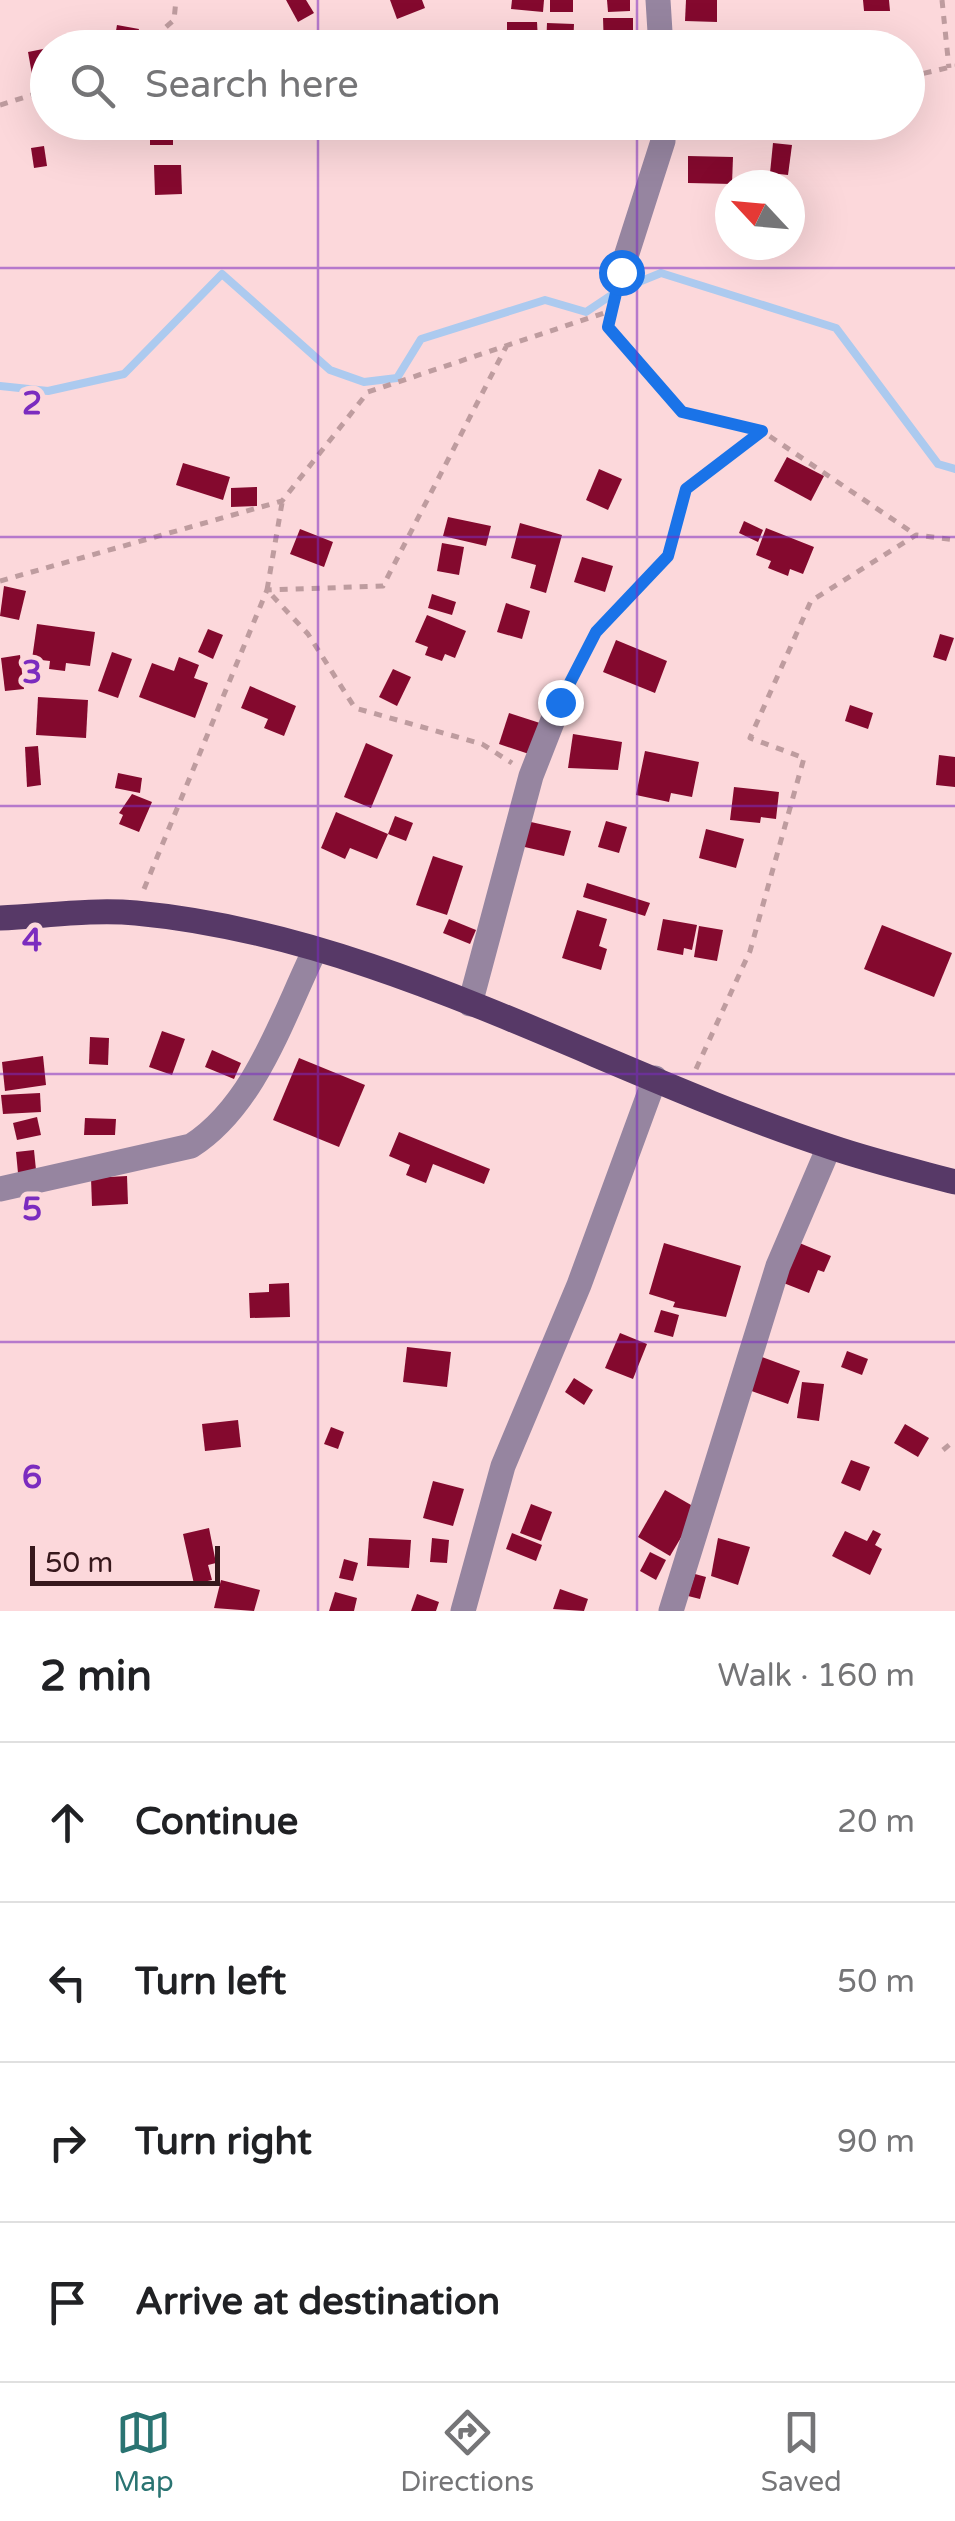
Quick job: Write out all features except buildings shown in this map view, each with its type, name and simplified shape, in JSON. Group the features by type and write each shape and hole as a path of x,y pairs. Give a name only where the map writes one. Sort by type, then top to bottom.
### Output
{"main road":[{"path":"0,918 134,913 228,928 470,1004 829,1147 955,1182"}],"street":[{"path":"658,0 660,30"},
{"path":"621,272 663,140"},
{"path":"470,1004 531,776 560,702"},
{"path":"0,1190 192,1146 218,1130 251,1082 314,952"},
{"path":"463,1611 503,1466 579,1285 655,1078"},
{"path":"671,1611 778,1266 829,1147"}],"path":[{"path":"163,30 174,20 176,0"},
{"path":"925,73 952,67 942,0"},
{"path":"0,105 30,96"},
{"path":"621,272 608,327 682,412 762,431 916,535 955,540"},
{"path":"134,913 266,590 282,501 368,392 610,311"},
{"path":"266,590 382,586 506,347"},
{"path":"560,702 596,632 668,556 686,489 762,431"},
{"path":"0,582 282,501"},
{"path":"686,1090 750,952 804,758 750,738 812,601 916,535"},
{"path":"266,590 308,634 355,708 482,744 531,776"},
{"path":"943,1450 955,1440"}],"waterway":[{"path":"0,386 48,391 124,374 222,274 330,370 364,382 397,378 421,339 545,300 586,312 619,290 661,273 836,328 938,464 955,469"}],"route":[{"path":"560,702 596,632 668,556 686,489 762,431 682,412 608,327 621,272"}]}
